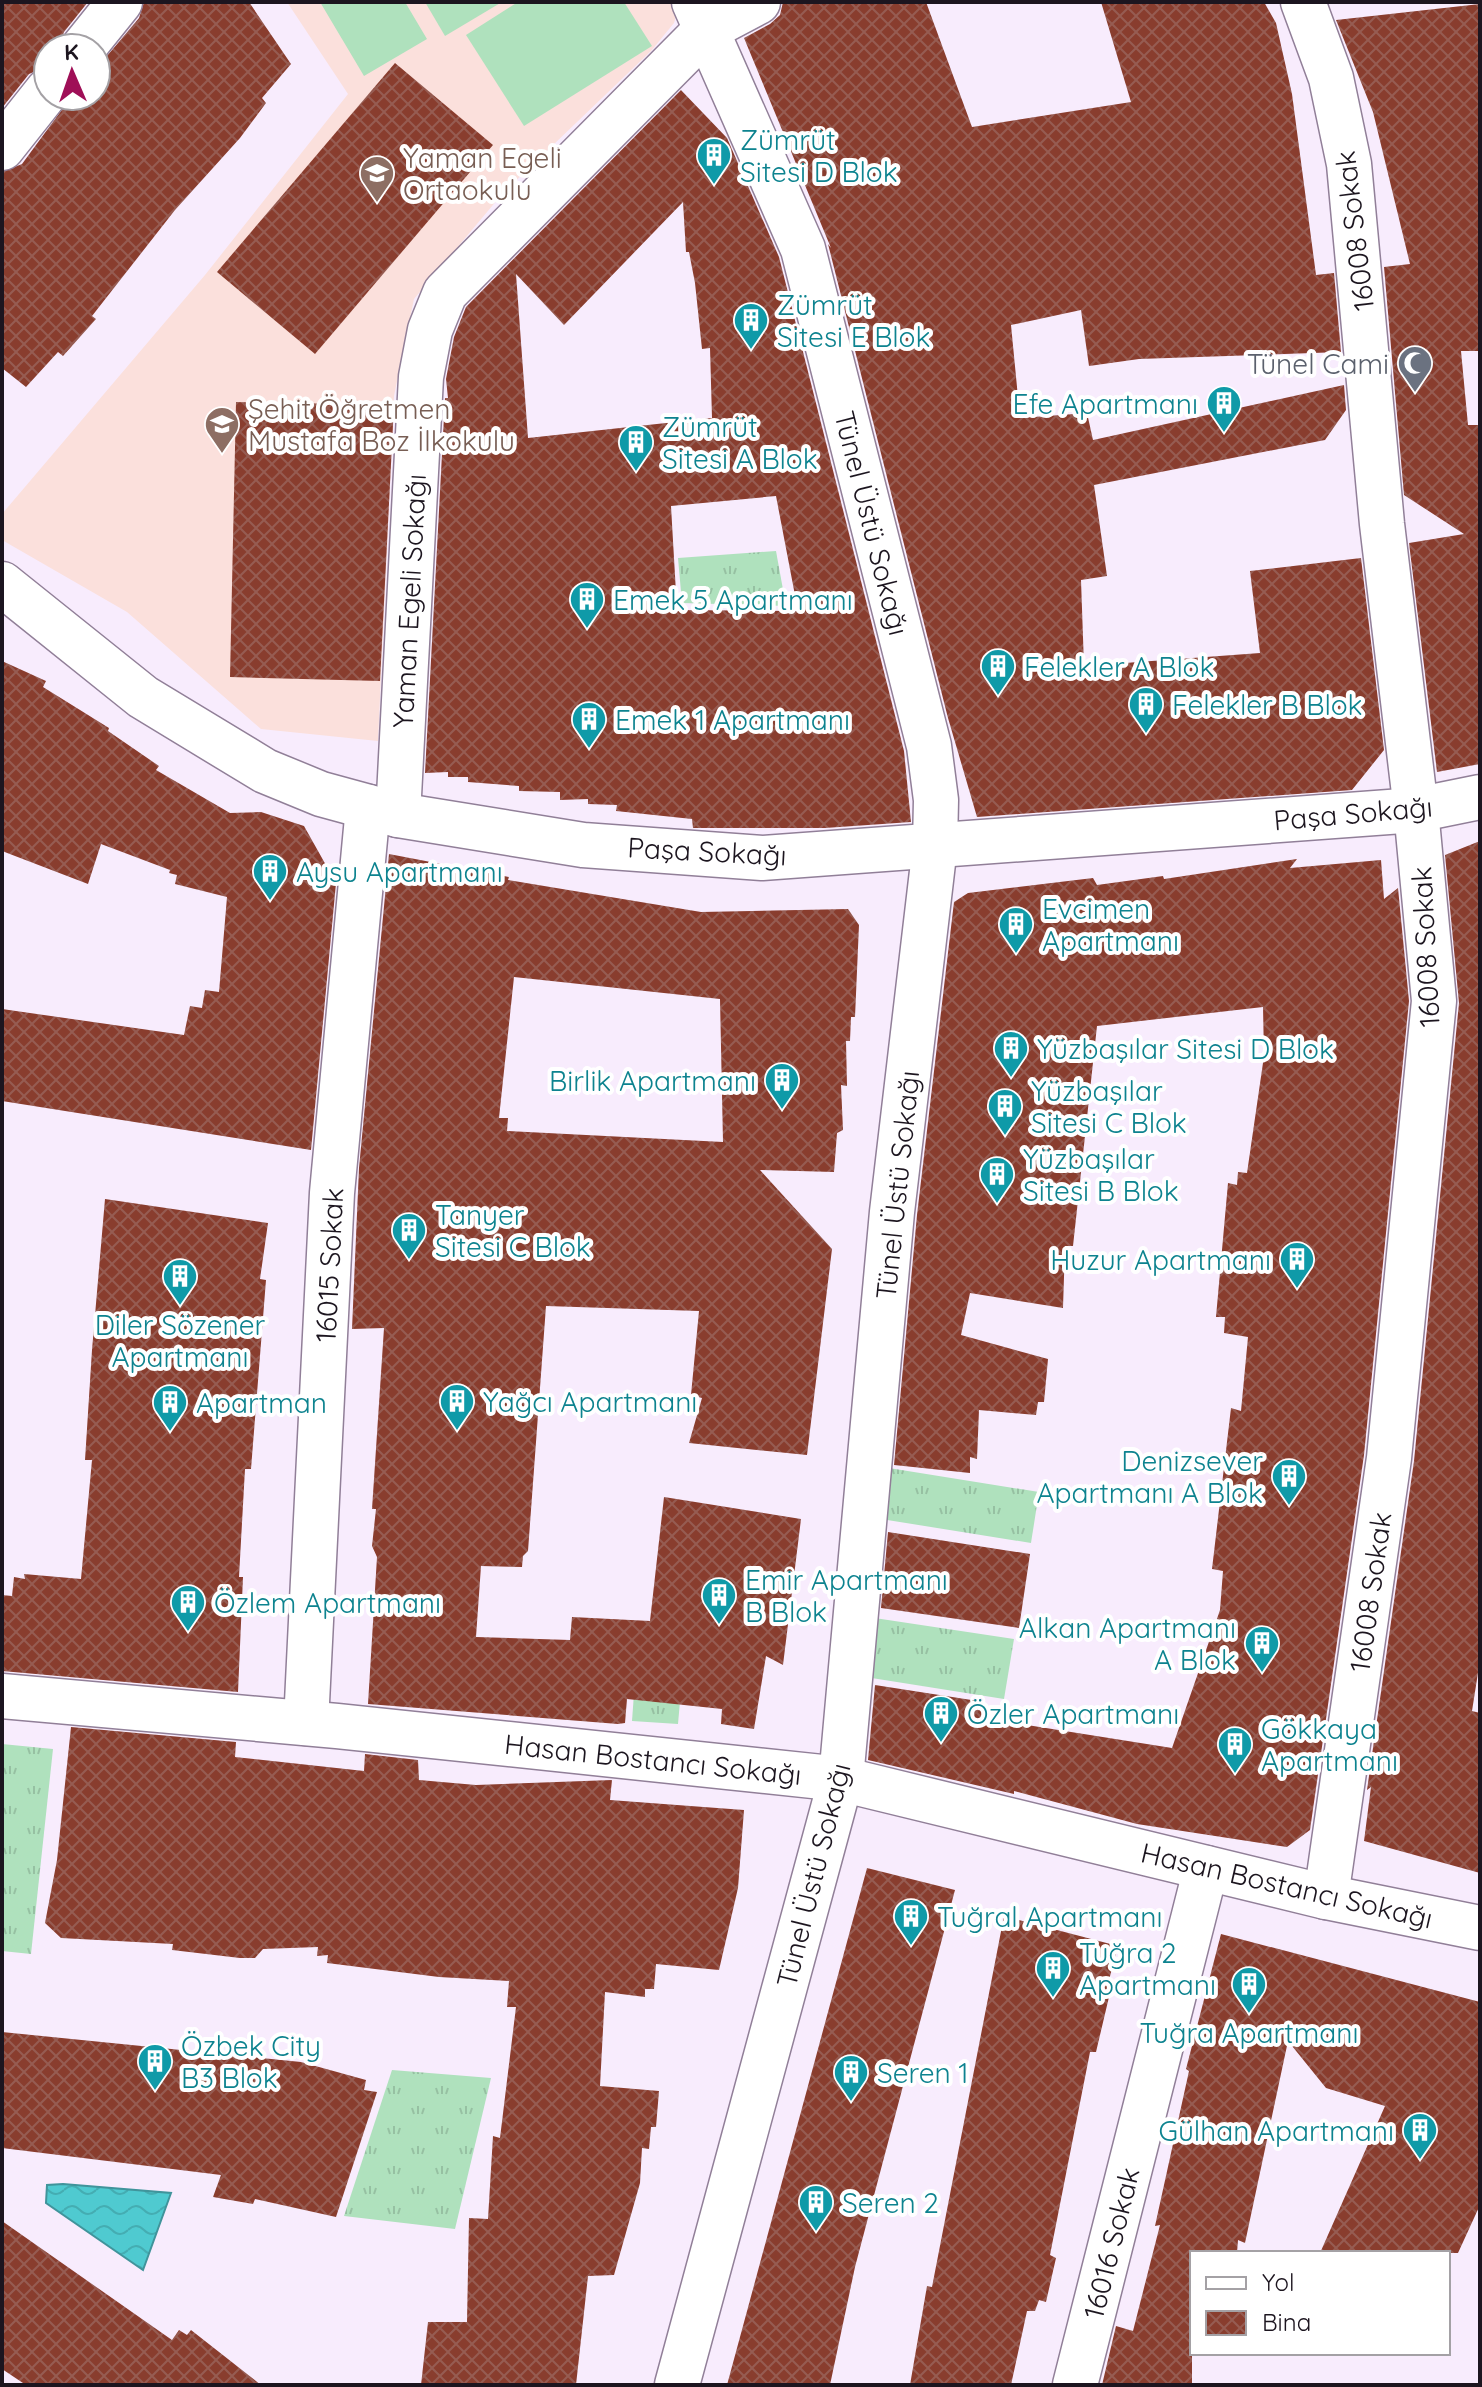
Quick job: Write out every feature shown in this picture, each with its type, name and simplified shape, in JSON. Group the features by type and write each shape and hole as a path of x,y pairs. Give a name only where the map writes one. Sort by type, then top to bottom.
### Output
{"street":[{"path":"96,32 120,2"},
{"name":"Yaman Egeli Sokağı","path":"383,811 420,392 430,330 445,293 701,15 758,2"},
{"name":"16008 Sokak","path":"1303,2 1331,78 1349,164 1382,524 1416,810 1434,1001 1389,1458 1326,1897"},
{"name":"Tünel Üstü Sokağı","path":"677,2385 841,1779 892,1212 935,846 936,800 929,746 803,249 701,15"},
{"path":"2,148 32,110"},
{"name":"Paşa Sokağı","path":"2,584 143,697 265,771 321,794 383,811 583,845 674,849 762,858 1416,810 1480,797"},
{"name":"16015 Sokak","path":"306,1723 332,1193 383,811"},
{"name":"Hasan Bostancı Sokağı","path":"2,1696 306,1723 841,1779 1326,1897 1480,1928"},
{"name":"16016 Sokak","path":"1075,2385 1206,1868"}],"shaded area":[{"path":"287,2 678,2 679,7 674,23 651,51 503,193 414,299 394,396 378,741 261,729 127,612 2,540 2,514 205,275 348,94"}],"green space":[{"path":"320,2 405,2 427,39 364,76"},
{"path":"425,2 502,2 445,36"},
{"path":"518,2 624,2 652,46 524,126 466,35"},
{"path":"776,551 786,606 682,603 678,558"},
{"path":"889,1468 1039,1492 1031,1543 881,1519"},
{"path":"868,1617 1014,1639 1004,1699 859,1676"},
{"path":"637,1652 684,1656 678,1724 632,1721"},
{"path":"2,1744 53,1749 31,1954 2,1951"},
{"path":"392,2070 491,2078 455,2229 344,2216"}],"water":[{"path":"47,2185 171,2193 143,2270 46,2203"}],"building":[{"path":"2,2 88,2 64,32 32,32 32,73 2,108"},
{"path":"144,2 249,2 291,64 262,98 266,103 240,138 175,210 92,316 96,319 63,356 58,352 26,387 2,368 2,172 22,164 60,112 112,112 112,50 139,18"},
{"path":"783,2 926,2 972,127 1131,102 1101,2 1264,2 1276,23 1292,94 1316,275 1334,273 1341,352 1139,359 1089,366 1081,310 1011,325 1020,418 1087,413 1093,440 1344,385 1346,410 1325,440 1094,485 1107,576 1081,580 1084,666 1260,653 1250,571 1361,558 1384,750 1352,790 977,817 948,718 828,244 831,248 744,38 780,15"},
{"path":"1480,4 1480,351 1461,351 1468,425 1480,425 1480,764 1437,772 1409,543 1464,534 1404,495 1384,267 1410,264 1373,112 1336,20"},
{"name":"Yaman Egeli Ortaokulu","path":"395,63 493,145 315,354 217,272"},
{"path":"681,90 727,138 779,257 904,751 911,822 825,828 693,828 692,819 616,811 617,805 588,804 588,799 560,800 560,792 519,791 519,786 468,782 468,777 448,777 448,772 425,773 445,398 448,398 446,379 454,337 466,307","holes":["683,202 686,252 689,252 695,283 702,349 710,348 712,418 528,438 516,274 564,325","776,496 798,611 677,610 671,506"]},
{"name":"Şehit Öğretmen Mustafa Boz İlkokulu","path":"236,402 394,405 380,681 230,677"},
{"path":"2,661 46,681 43,687 109,728 108,731 159,766 156,770 230,813 261,812 304,826 336,883 311,1150 2,1101 2,1009 184,1035 190,1006 202,1008 205,990 219,992 227,897 175,884 177,875 169,873 170,870 101,844 88,884 2,851"},
{"path":"1480,841 1480,1660 1472,1711 1480,1713 1480,1873 1364,1841 1371,1787 1367,1790 1414,1461 1459,1003 1445,855"},
{"path":"389,854 509,877 508,880 701,912 848,909 859,925 855,1017 851,1017 850,1041 846,1041 847,1086 841,1085 843,1130 837,1133 834,1172 760,1170 832,1249 807,1455 689,1443 702,1398 691,1395 699,1311 546,1306 528,1551 523,1556 522,1567 481,1566 476,1637 570,1640 572,1617 650,1621 664,1497 801,1519 783,1665 766,1656 754,1729 721,1724 722,1709 627,1699 625,1723 618,1724 368,1704 377,1557 372,1546 376,1509 372,1509 384,1328 352,1329 359,1168","holes":["514,977 720,999 723,1142 507,1131 508,1118 499,1118"]},
{"path":"1297,859 1290,868 1381,860 1384,899 1398,888 1409,1001 1364,1455 1310,1830 1287,1847 1137,1824 1014,1791 1014,1794 868,1760 875,1685 978,1701 990,1719 1172,1748 1220,1610 1223,1571 1212,1569 1231,1408 1241,1411 1248,1337 1224,1333 1225,1317 1216,1317 1228,1183 1237,1185 1238,1172 1247,1173 1264,1056 1263,1007 1097,1026 1073,1246 1065,1246 1063,1308 970,1293 961,1335 1048,1359 1044,1402 1038,1402 1036,1415 979,1410 977,1459 970,1457 970,1473 894,1465 917,1215 954,902 968,893 1093,878 1097,885 1163,876 1164,879"},
{"path":"105,1199 268,1223 260,1279 266,1280 251,1469 245,1469 239,1577 243,1577 238,1692 2,1671 2,1595 12,1596 14,1577 25,1579 24,1574 81,1579 92,1460 85,1460"},
{"path":"888,1532 1030,1554 1019,1628 881,1608"},
{"path":"71,1727 236,1742 235,1757 364,1771 365,1754 418,1760 419,1780 476,1785 612,1780 610,1800 744,1810 738,1888 719,1970 656,1964 654,1989 645,1989 645,1997 605,1992 600,2086 659,2091 656,2127 651,2127 649,2149 642,2148 640,2183 614,2275 588,2276 576,2385 421,2385 428,2322 467,2322 469,2218 488,2219 493,2136 500,2138 516,2007 507,2007 509,1981 439,1977 327,1963 328,1955 317,1956 318,1947 263,1949 255,1958 240,1958 172,1950 173,1944 61,1938 45,1923 57,1860"},
{"path":"867,1868 955,1890 855,2267 830,2385 727,2385"},
{"path":"1004,1916 1118,1946 1109,1980 1113,1980 1096,2052 1090,2052 1050,2255 1056,2258 1046,2302 1039,2300 1035,2311 1027,2311 1011,2385 910,2385 927,2286 932,2287"},
{"path":"1221,1934 1480,2002 1480,2205 1458,2253 1321,2251 1385,2106 1326,2088 1288,2041 1245,2243 1238,2240 1237,2251 1190,2251 1192,2385 1102,2385 1116,2326 1133,2331 1160,2225 1155,2226 1189,2071 1186,2069"},
{"path":"2,2032 301,2062 366,2080 364,2090 377,2092 336,2217 255,2199 253,2204 213,2197 221,2175 2,2148"},
{"path":"2,2221 172,2340 179,2330 187,2335 191,2330 261,2385 26,2385 2,2369"}],"place":[{"name":"Zümrüt Sitesi D Blok","path":"714,186"},
{"name":"Yaman Egeli Ortaokulu","path":"377,204"},
{"name":"Zümrüt Sitesi E Blok","path":"751,351"},
{"name":"Tünel Cami","path":"1415,394"},
{"name":"Efe Apartmanı","path":"1224,434"},
{"name":"Şehit Öğretmen Mustafa Boz İlkokulu","path":"222,455"},
{"name":"Zümrüt Sitesi A Blok","path":"636,473"},
{"name":"Emek 5 Apartmanı","path":"587,630"},
{"name":"Felekler A Blok","path":"998,697"},
{"name":"Felekler B Blok","path":"1146,735"},
{"name":"Emek 1 Apartmanı","path":"589,750"},
{"name":"Aysu Apartmanı","path":"270,902"},
{"name":"Evcimen Apartmanı","path":"1016,955"},
{"name":"Yüzbaşılar Sitesi D Blok","path":"1011,1079"},
{"name":"Birlik Apartmanı","path":"782,1111"},
{"name":"Yüzbaşılar Sitesi C Blok","path":"1005,1137"},
{"name":"Yüzbaşılar Sitesi B Blok","path":"997,1205"},
{"name":"Tanyer Sitesi C Blok","path":"409,1261"},
{"name":"Huzur Apartmanı","path":"1297,1290"},
{"name":"Diler Sözener Apartmanı","path":"180,1307"},
{"name":"Yağcı Apartmanı","path":"457,1432"},
{"name":"Apartman","path":"170,1433"},
{"name":"Denizsever Apartmanı A Blok","path":"1289,1507"},
{"name":"Emir Apartmanı B Blok","path":"719,1626"},
{"name":"Özlem Apartmanı","path":"188,1633"},
{"name":"Alkan Apartmanı A Blok","path":"1262,1674"},
{"name":"Özler Apartmanı","path":"941,1744"},
{"name":"Gökkaya Apartmanı","path":"1235,1775"},
{"name":"Tuğral Apartmanı","path":"911,1947"},
{"name":"Tuğra 2 Apartmanı","path":"1053,1999"},
{"name":"Tuğra Apartmanı","path":"1249,2015"},
{"name":"Özbek City B3 Blok","path":"155,2092"},
{"name":"Seren 1","path":"851,2103"},
{"name":"Gülhan Apartmanı","path":"1420,2161"},
{"name":"Seren 2","path":"816,2233"}]}
